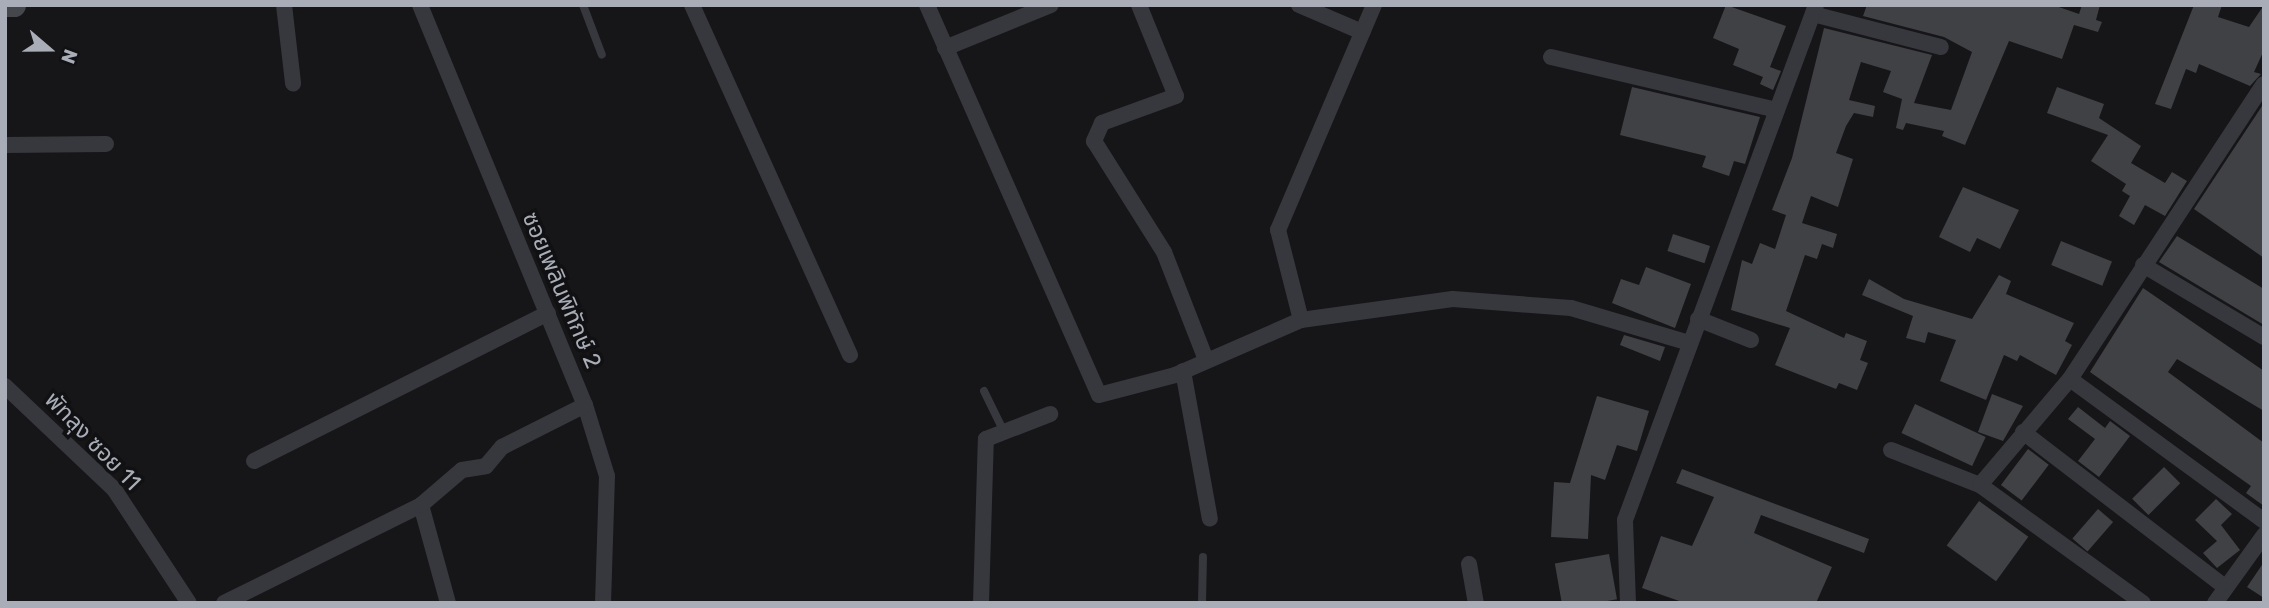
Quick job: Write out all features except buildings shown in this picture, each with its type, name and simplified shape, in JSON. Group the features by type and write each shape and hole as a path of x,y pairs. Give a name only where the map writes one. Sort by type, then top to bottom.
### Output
{"main road":[{"path":"5,5 14,5"}],"street":[{"path":"284,5 293,83"},
{"name":"ซอยเพลินพิทักษ์ 2","path":"421,5 585,405 607,476 603,603"},
{"path":"692,5 850,355"},
{"path":"927,5 1099,395 1183,371 1301,320 1453,299 1516,302 1571,309 1689,343"},
{"path":"946,48 1051,5"},
{"path":"1139,5 1176,96 1102,123 1094,141 1164,252 1206,359"},
{"path":"1299,5 1362,32"},
{"path":"1301,320 1278,230 1374,5"},
{"path":"1628,603 1625,520 1698,318 1815,10 1941,47"},
{"path":"1551,57 1777,110"},
{"path":"1980,485 2070,379 2264,84"},
{"path":"5,145 106,144"},
{"path":"2143,265 2264,337"},
{"path":"254,461 548,313"},
{"path":"1698,318 1751,340"},
{"path":"1183,371 1210,519"},
{"path":"2070,379 2264,521"},
{"name":"พัทลุง ซอย 11","path":"5,386 114,489 189,603"},
{"path":"224,603 421,505 462,470 486,466 502,447 585,405"},
{"path":"981,603 986,439 1050,414"},
{"path":"2023,432 2225,587"},
{"path":"1891,450 1980,485 2143,603"},
{"path":"421,505 448,603"},
{"path":"2215,603 2264,535"},
{"path":"1469,564 1476,603"}],"lane":[{"path":"583,5 602,55"},
{"path":"984,391 1004,432"},
{"path":"1202,603 1203,557"}]}
